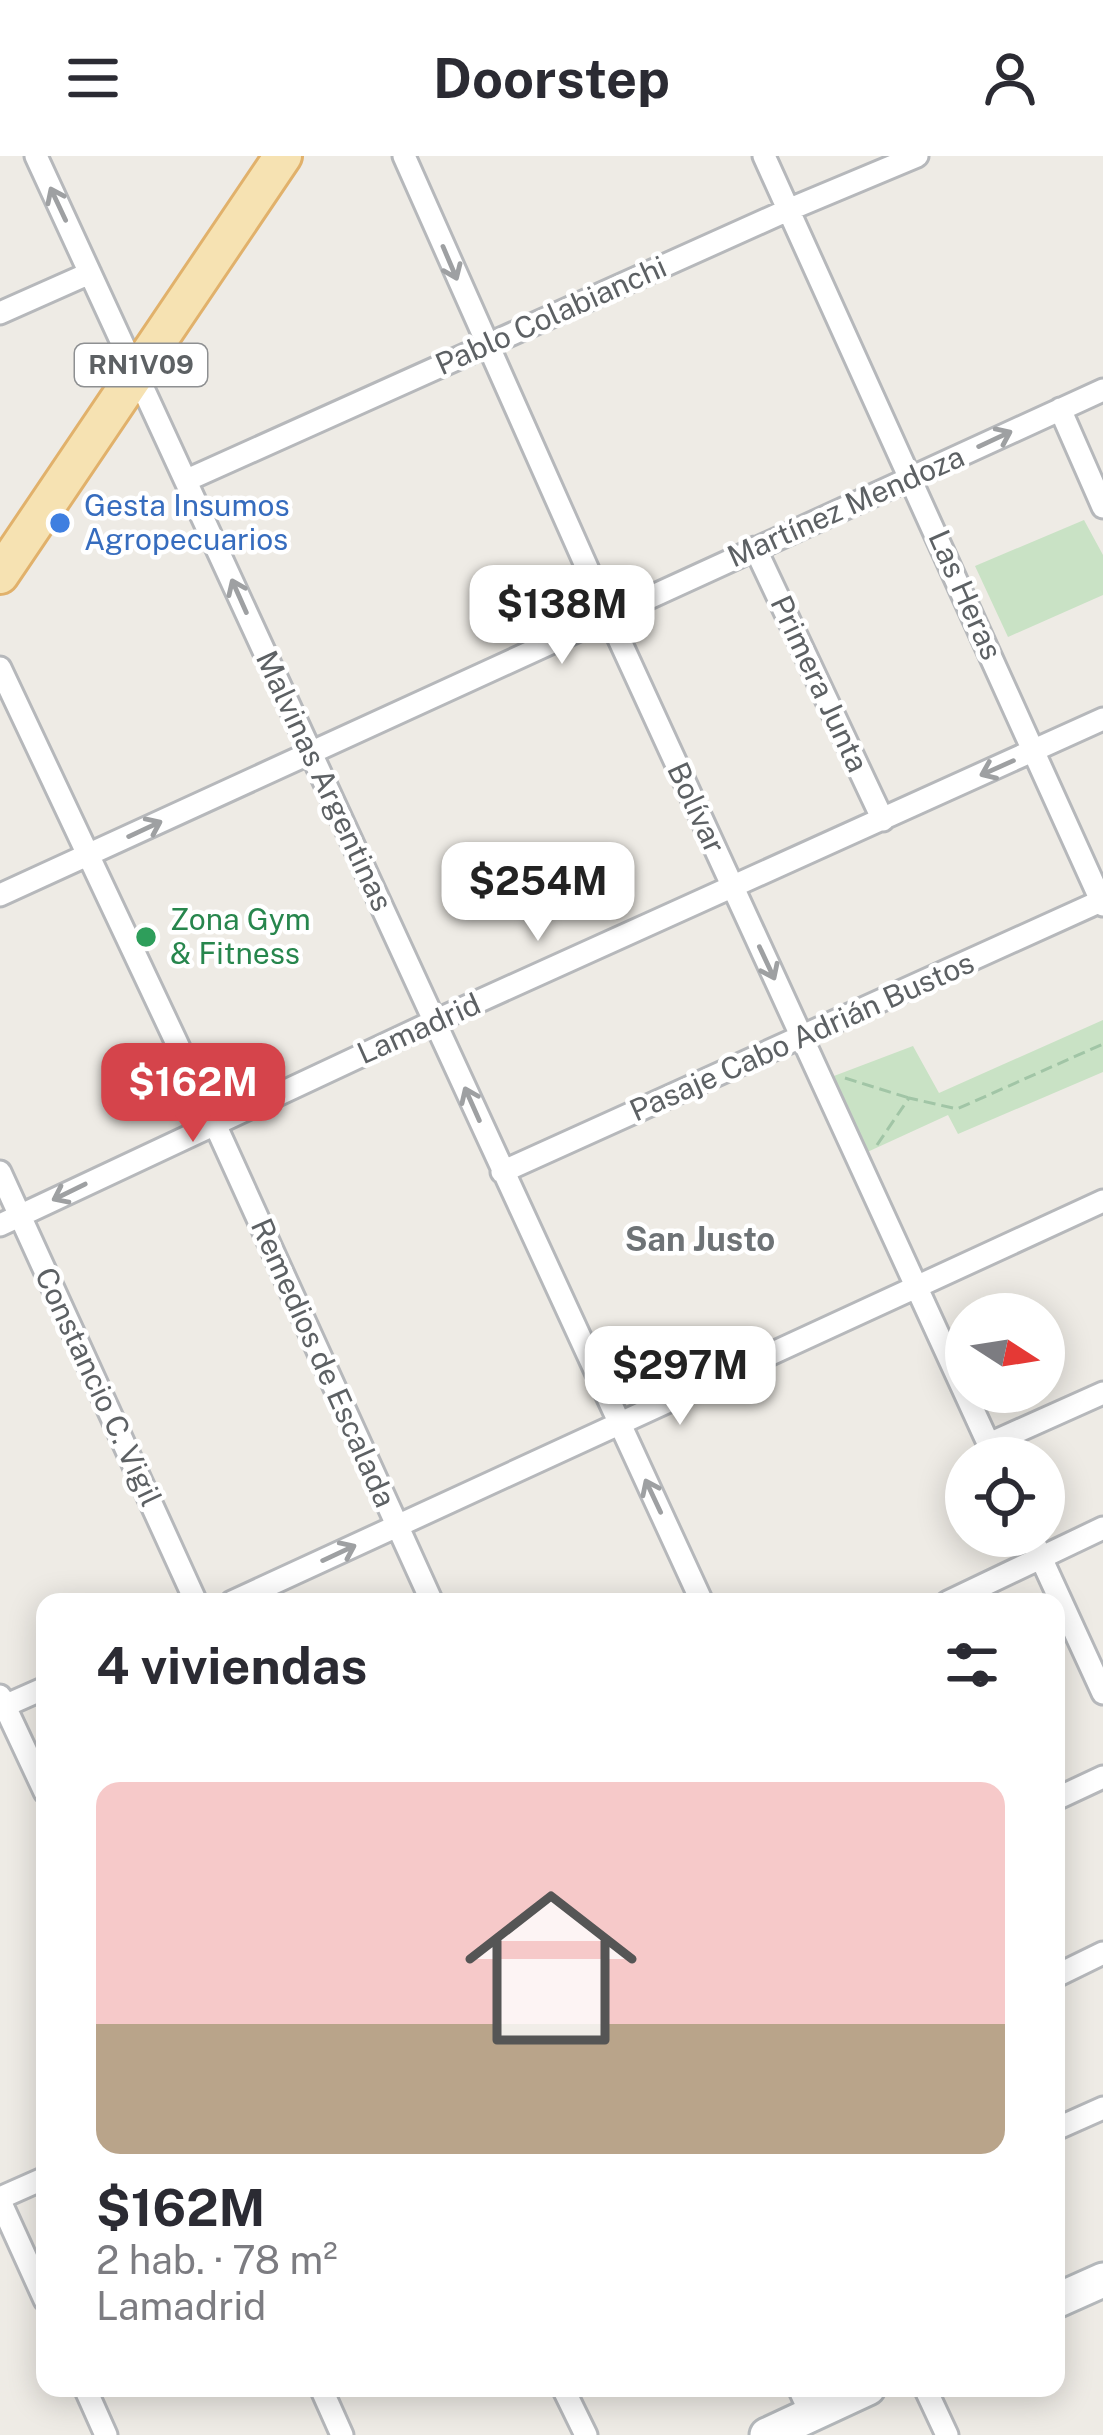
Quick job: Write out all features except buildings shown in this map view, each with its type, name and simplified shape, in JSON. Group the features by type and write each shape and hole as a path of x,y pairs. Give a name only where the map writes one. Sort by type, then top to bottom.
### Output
{"main road":[{"name":"RN1V09","path":"0,575 253,156"},
{"name":"RN1V09","path":"0,536 283,156"},
{"path":"1065,2298 1103,2281"},
{"path":"772,2434 805,2401"}],"street":[{"name":"Malvinas Argentinas","path":"36,156 698,1593"},
{"name":"Bolívar","path":"404,156 485,346 986,1437"},
{"name":"Las Heras","path":"764,156 1102,903"},
{"name":"Pablo Colabianchi","path":"187,480 917,156"},
{"path":"0,313 90,273"},
{"name":"Martínez Mendoza","path":"0,896 1103,390"},
{"path":"1060,409 1103,507"},
{"name":"Primera Junta","path":"755,548 883,820"},
{"name":"Remedios de Escalada","path":"0,668 214,1122 428,1593"},
{"name":"Lamadrid","path":"10,1221 214,1122 1103,719"},
{"name":"Pasaje Cabo Adrián Bustos","path":"502,1172 1102,903"},
{"name":"Constancio C. Vigil","path":"0,1172 10,1221 192,1593"},
{"path":"252,1593 1103,1201"},
{"path":"1019,1437 1103,1393"},
{"path":"967,1593 1103,1528"},
{"path":"1041,1559 1057,1593"},
{"path":"1065,1611 1103,1693"},
{"path":"36,1691 2,1703 36,1773"},
{"path":"1065,1795 1103,1777"},
{"path":"1065,1972 1103,1953"},
{"path":"1065,2125 1103,2108"},
{"path":"36,2182 0,2200 36,2280"},
{"path":"89,2397 106,2435"},
{"path":"325,2397 342,2435"},
{"path":"567,2397 586,2435"},
{"path":"929,2397 947,2435"}],"path":[{"path":"844,1077 957,1109 1103,1044"},
{"path":"877,1145 909,1098"}],"green space":[{"path":"1084,520 1103,555 1103,595 1008,637 975,566"},
{"path":"1103,1020 1103,1072 958,1134 948,1115 863,1154 826,1079 913,1046 939,1093"}],"place":[{"name":"Gesta Insumos Agropecuarios","path":"60,523"},
{"name":"Zona Gym & Fitness","path":"146,937"}],"district":[{"name":"San Justo","path":"700,1239"}]}
